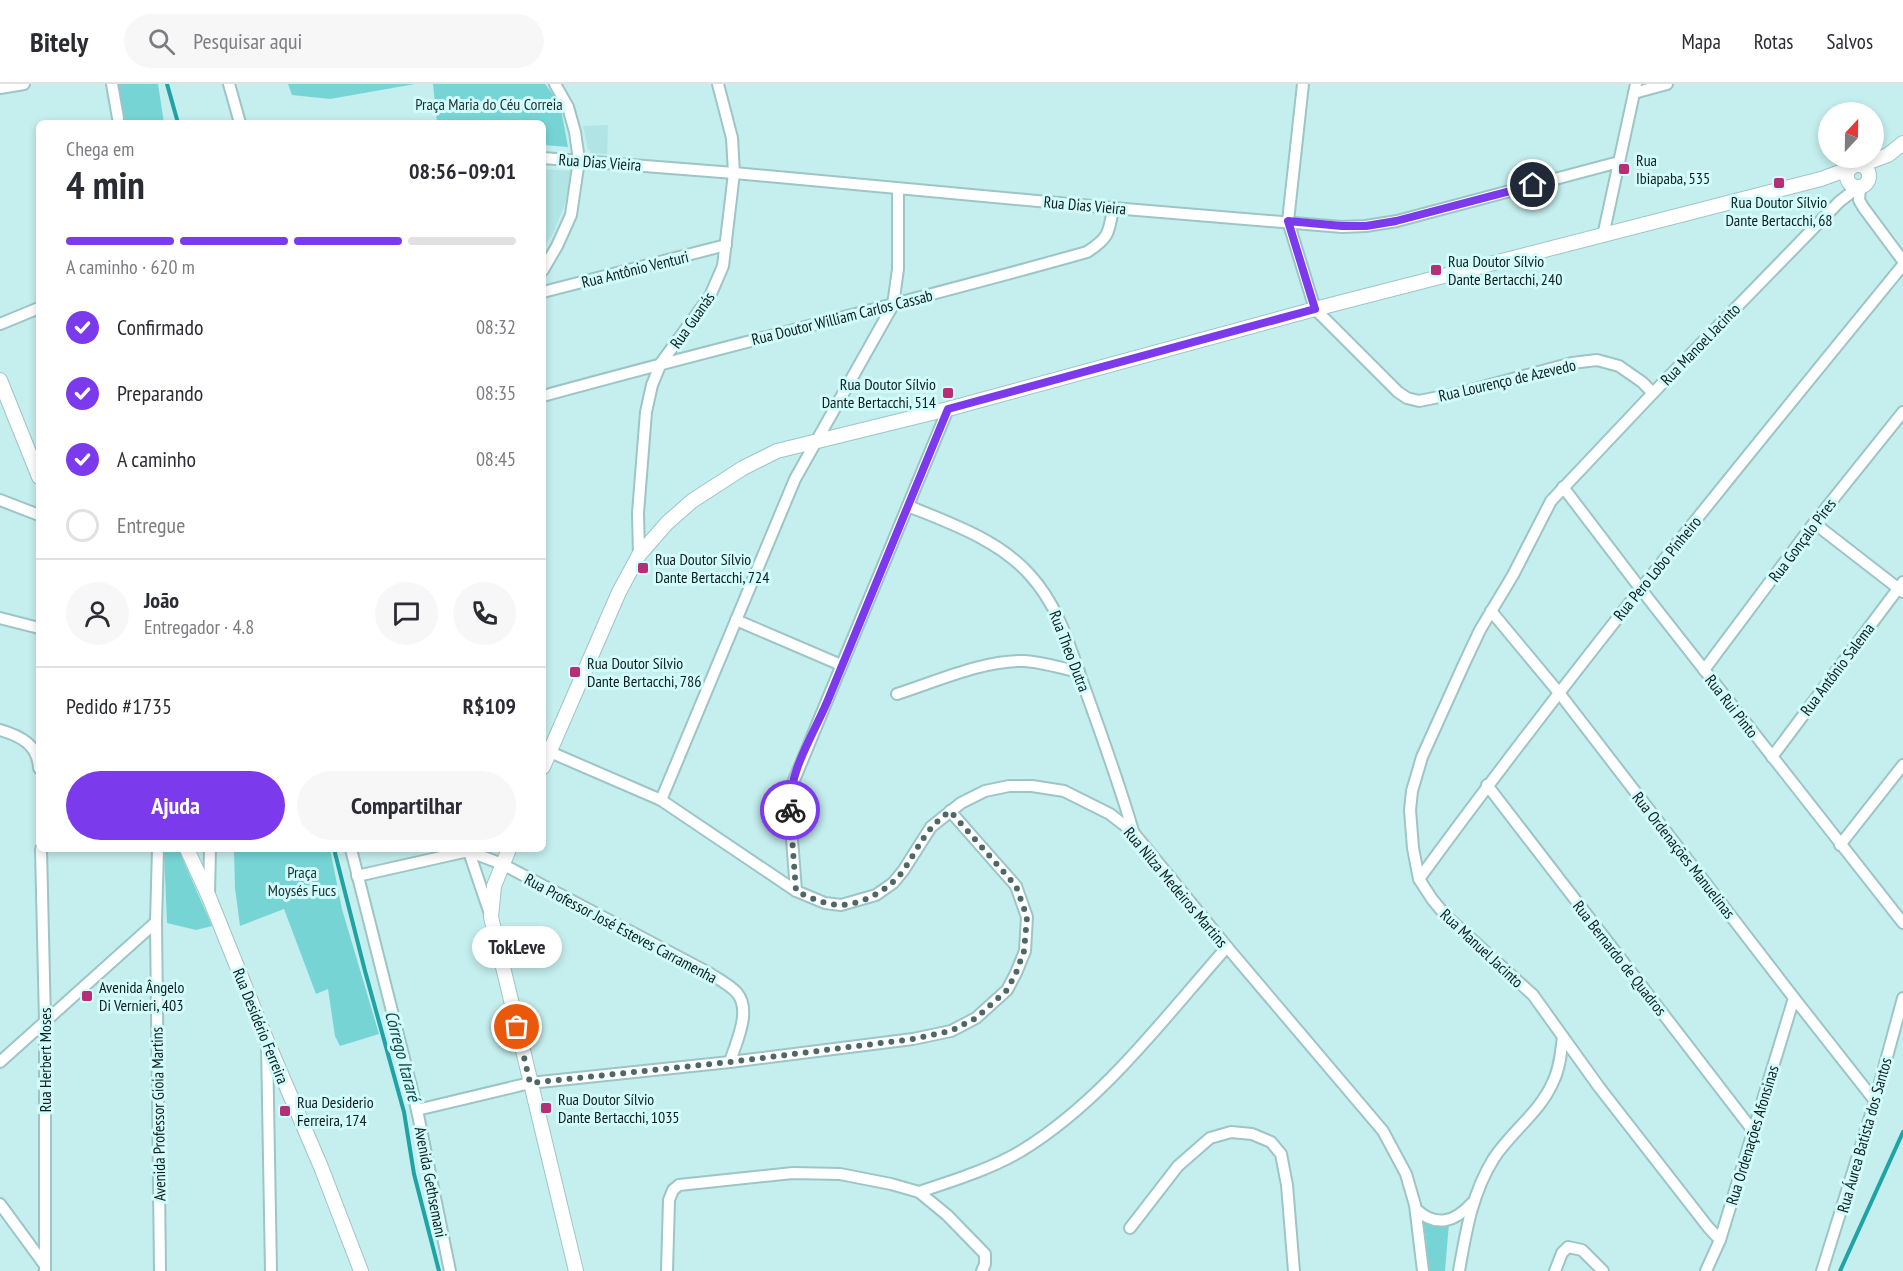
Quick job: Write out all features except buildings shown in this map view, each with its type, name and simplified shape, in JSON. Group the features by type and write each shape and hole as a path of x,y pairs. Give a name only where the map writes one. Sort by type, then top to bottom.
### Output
{"street":[{"path":"0,88 24,84"},
{"path":"112,84 118,118"},
{"path":"229,84 239,120"},
{"path":"546,265 571,215 579,160 568,107 555,84"},
{"name":"Rua Guanás","path":"639,555 638,513 646,412 652,385 662,363 710,296 723,266 734,173 732,138 718,84"},
{"path":"1303,84 1288,221 1315,309"},
{"path":"1603,236 1635,88 1667,84"},
{"path":"1884,157 1903,143"},
{"name":"Rua Dias Vieira","path":"546,158 1342,226 1366,226 1396,221 1619,162"},
{"path":"546,761 619,592 639,555 672,519 720,481 777,451 948,409 1315,309 1821,179 1853,168"},
{"path":"1855,168 1847,177 1855,186 1863,207 1903,263"},
{"path":"1821,179 1834,179 1855,186 1868,182 1867,170 1860,168"},
{"name":"Rua Manoel Jacinto","path":"1563,487 1855,186"},
{"path":"661,801 795,479 893,305 898,269 898,189"},
{"name":"Rua Doutor William Carlos Cassab","path":"546,395 1088,252 1103,242 1110,232 1113,208"},
{"name":"Rua Antônio Venturi","path":"546,291 726,245"},
{"name":"Rua Pero Lobo Pinheiro","path":"1419,879 1487,785 1560,694 1640,588 1903,263"},
{"path":"0,324 36,309"},
{"name":"Rua Lourenço de Azevedo","path":"1315,309 1398,392 1407,398 1419,400 1464,392 1572,363 1597,360 1619,366 1653,393"},
{"path":"0,380 36,470"},
{"path":"796,891 789,800 792,785 948,409"},
{"name":"Rua Gonçalo Pires","path":"1704,670 1814,523 1903,412"},
{"name":"Rua Rui Pinto","path":"1563,487 1903,923"},
{"name":"Rua Manuel Jacinto","path":"1563,487 1551,501 1513,575 1491,611 1422,757 1412,791 1410,828 1419,879 1431,899 1446,916 1533,995 1693,1209 1720,1240"},
{"path":"0,500 36,514"},
{"name":"Rua Theo Dutra","path":"908,506 964,529 1009,556 1030,574 1058,615 1119,783 1133,832"},
{"path":"1814,523 1901,587"},
{"name":"Rua Antônio Salema","path":"1772,757 1901,587"},
{"name":"Rua Ordenações Manuelinas","path":"1491,611 1560,694 1875,1101"},
{"path":"0,618 36,627"},
{"path":"736,620 841,665"},
{"path":"897,694 1000,663 1023,661 1079,672"},
{"path":"0,729 15,735 30,745 36,752"},
{"name":"Rua Nilza Medeiros Martins","path":"550,752 661,801 796,891 812,898 841,905 876,894 893,883 931,827 950,811 985,791 1009,786 1032,786 1064,791 1110,814 1133,832 1383,1131 1406,1174 1416,1209 1423,1271"},
{"path":"1840,845 1903,765"},
{"name":"Rua Bernardo de Quadros","path":"1487,785 1754,1132"},
{"path":"417,1110 530,1083 730,1062 913,1039 951,1031 976,1018 1007,990 1024,951 1027,917 1016,886 950,811"},
{"name":"Rua Herbert Moses","path":"41,852 45,1021 45,1268"},
{"name":"Avenida Professor Gioia Martins","path":"158,852 156,922 160,1271"},
{"name":"Avenida Gethsemani","path":"352,852 417,1110 450,1271"},
{"path":"357,876 459,852"},
{"path":"469,852 491,917 576,1271"},
{"name":"Rua Professor José Esteves Carramenha","path":"473,852 502,864 709,973 736,992 742,1002 744,1013 730,1062"},
{"path":"491,917 494,886 508,852"},
{"path":"189,853 200,860 210,855 209,897"},
{"name":"Rua Desidério Ferreira","path":"189,853 321,1167 361,1271"},
{"path":"0,1062 156,922"},
{"path":"919,1192 966,1176 1020,1151 1079,1108 1132,1055 1227,946"},
{"name":"Rua Ordenações Afonsinas","path":"1706,1271 1720,1240 1794,998"},
{"name":"Rua Áurea Batista dos Santos","path":"1822,1271 1875,1101 1903,998"},
{"path":"1458,1271 1472,1203 1481,1181 1495,1156 1534,1111 1553,1083 1560,1062 1563,1037"},
{"path":"267,1041 271,1271"},
{"path":"1130,1228 1178,1166 1210,1138 1231,1132 1252,1134 1271,1142 1281,1154 1287,1185 1294,1271"},
{"path":"667,1271 669,1200 673,1190 679,1185 804,1173 840,1174 919,1192 947,1215 985,1254 982,1271"},
{"path":"1416,1209 1423,1215 1443,1221 1459,1216 1472,1203"},
{"path":"0,1204 45,1268"},
{"path":"1555,1271 1562,1253 1568,1247 1582,1250 1603,1271"}],"shaded area":[{"path":"608,125 607,154 592,153 588,149 583,126"},
{"path":"546,169 571,171 565,204 553,234 546,243"}],"green space":[{"path":"115,84 158,84 164,120 122,120"},
{"name":"Praça Maria do Céu Correia","path":"288,84 415,84 330,99 292,95"},
{"name":"Praça Maria do Céu Correia","path":"433,84 545,84 560,104 568,147 546,145 546,120 437,120"},
{"path":"164,852 181,852 212,926 196,930 167,923"},
{"name":"Praça Moysés Fucs","path":"234,852 331,852 342,909 379,1034 340,1046 335,1036 328,989 316,994 284,909 240,926 235,888"},
{"path":"1423,1218 1449,1223 1445,1271 1427,1271 1427,1246"}],"waterway":[{"name":"Córrego Itararé","path":"167,84 177,120"},
{"name":"Córrego Itararé","path":"335,852 404,1112 414,1174 439,1271"},
{"path":"1840,1271 1903,1132"}],"way so far":[{"path":"517,1027 530,1083 730,1062 913,1039 951,1031 964,1025 976,1018 1007,990 1024,951 1027,917 1016,886 950,811 931,827 893,883 876,894 841,905 825,903 796,891 790,810"}],"place":[{"name":"Rua Ibiapaba, 535","path":"1624,169"},
{"name":"Rua Doutor Sílvio Dante Bertacchi, 68","path":"1779,183"},
{"name":"Rua Doutor Sílvio Dante Bertacchi, 240","path":"1436,270"},
{"name":"Rua Doutor Sílvio Dante Bertacchi, 514","path":"948,393"},
{"name":"Rua Doutor Sílvio Dante Bertacchi, 724","path":"643,568"},
{"name":"Rua Doutor Sílvio Dante Bertacchi, 786","path":"575,672"},
{"name":"Avenida Ângelo Di Vernieri, 403","path":"87,996"},
{"name":"TokLeve","path":"517,1027"},
{"name":"Rua Doutor Sílvio Dante Bertacchi, 1035","path":"546,1108"},
{"name":"Rua Desiderio Ferreira, 174","path":"285,1111"}],"route":[{"path":"790,810 789,800 799,765 948,409 1315,309 1288,221 1366,226 1396,221 1533,185"}]}
